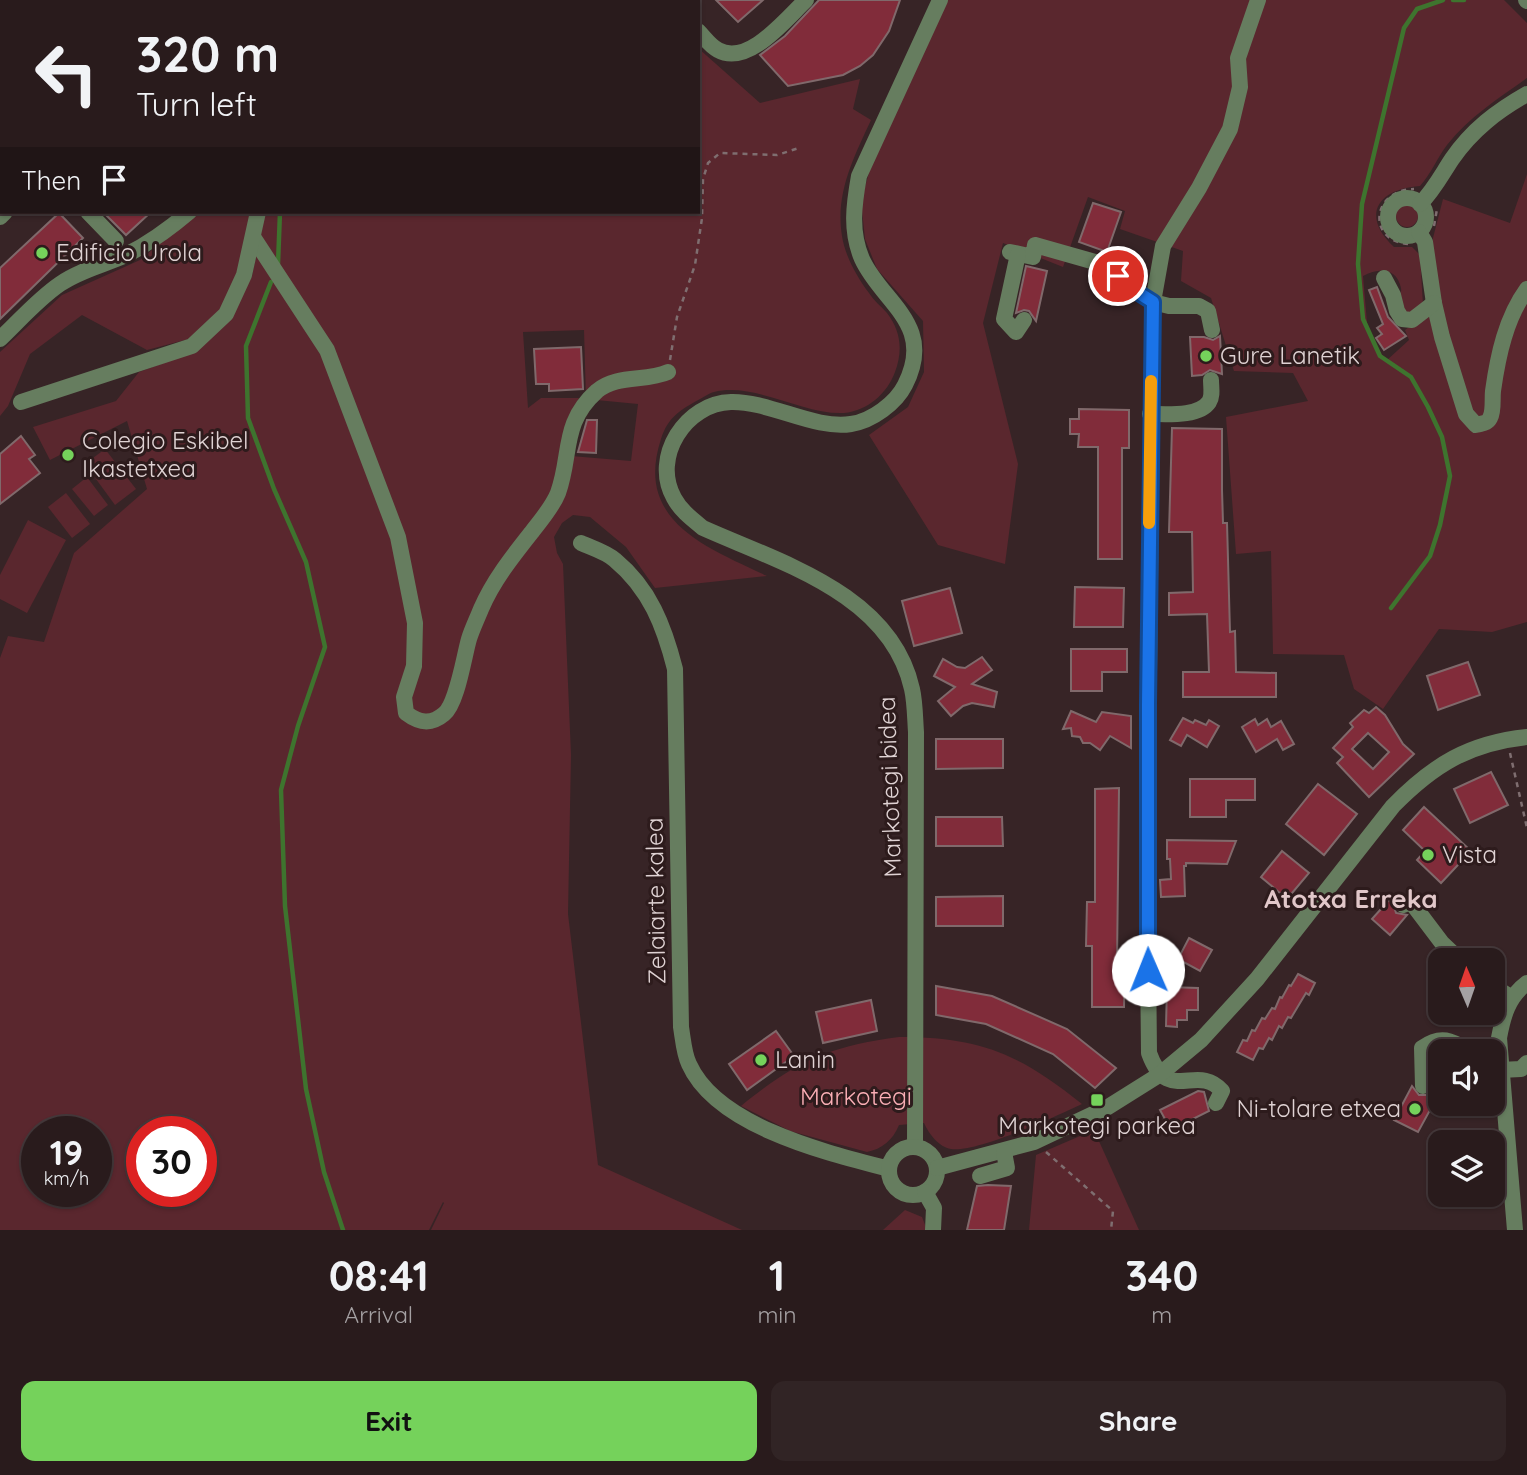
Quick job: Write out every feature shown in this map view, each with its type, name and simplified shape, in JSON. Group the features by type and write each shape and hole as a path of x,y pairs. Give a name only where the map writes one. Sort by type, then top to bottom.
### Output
{"street":[{"path":"700,33 716,49 729,54 746,52 806,0"},
{"name":"Markotegi bidea","path":"915,1147 916,732 912,688 899,655 878,624 844,593 703,528 686,515 673,497 667,476 668,453 678,431 693,416 710,406 731,402 755,405 832,424 852,424 872,416 891,403 905,385 912,363 913,340 906,319 895,302 877,284 862,259 854,234 853,205 859,176 940,0"},
{"path":"1216,1102 1222,1091 1216,1084 1198,1080 1169,1081 1159,1074 1149,1053 1150,414 1153,302 1163,246 1199,188 1230,128 1240,87 1238,58 1258,0"},
{"path":"1420,204 1431,194 1453,158 1476,128 1527,94"},
{"path":"1412,198 1420,204 1426,215 1426,222 1419,232 1410,235 1399,234 1393,230 1388,218 1391,207 1400,199 1412,198"},
{"path":"90,214 116,241"},
{"path":"0,339 60,284 162,236 186,214"},
{"path":"21,402 192,346 226,314 244,275 258,214"},
{"path":"1419,232 1425,242 1434,303 1466,414 1476,425 1486,422 1492,416 1493,394 1503,341 1516,303 1527,289"},
{"path":"253,237 327,350 398,537 415,623 414,666 404,697 406,713 418,722 432,721 447,713 482,606 501,572 558,494 571,429 582,408 598,390 612,382 655,378 668,372"},
{"path":"1024,320 1016,332 1004,319 1014,253 1033,257 1035,245 1095,262 1153,302 1169,306 1199,306 1208,311 1212,330"},
{"path":"1384,278 1402,319 1412,320 1434,303"},
{"path":"1150,414 1185,412 1206,406 1211,400 1211,380"},
{"name":"Zelaiarte kalea","path":"581,543 614,558 643,588 665,630 675,669 681,1027 688,1063 708,1094 749,1122 824,1152 890,1169"},
{"path":"937,1168 1034,1142 1108,1107 1159,1074 1201,1040 1257,979 1393,806 1413,786 1438,766 1467,750 1507,739 1527,737"},
{"path":"1403,905 1411,902 1447,948"},
{"path":"1499,1039 1503,1014 1512,998 1527,983"},
{"path":"1505,994 1512,998"},
{"path":"1423,1086 1422,1048 1428,1044"},
{"path":"1505,1068 1521,1069 1527,1063"},
{"path":"1502,1116 1515,1230"},
{"path":"915,1147 930,1154 937,1168 935,1182 918,1195 904,1193 893,1184 890,1169 895,1156 901,1150 915,1147"},
{"path":"980,1176 1007,1168 1004,1152"},
{"path":"925,1192 934,1208 933,1230"}],"path":[{"path":"668,372 677,317 695,265 702,218 703,178 708,163 720,153 778,155 799,148"},
{"path":"1507,739 1527,828"},
{"path":"1034,1142 1114,1210 1111,1230"}],"green space":[{"path":"948,0 1504,0 1527,23 1527,78 1465,126 1447,145 1420,186 1393,192 1378,206 1378,224 1394,247 1412,247 1420,255 1423,305 1406,316 1399,301 1399,281 1391,272 1380,270 1363,276 1368,334 1386,361 1409,340 1405,330 1439,305 1433,270 1433,238 1443,199 1510,223 1527,174 1527,622 1492,632 1439,629 1383,709 1354,689 1344,655 1273,654 1271,551 1236,554 1226,417 1308,401 1293,373 1234,371 1211,298 1181,281 1183,251 1120,229 1125,211 1088,197 1063,267 1003,243 983,323 1018,464 1005,564 938,545 869,435 908,407 924,372 923,321 877,269 865,239 861,201 870,169"},
{"path":"700,50 760,103 860,79 853,109 871,120 844,190 841,205 842,236 856,273 892,320 898,334 899,356 891,380 881,394 868,405 844,413 813,409 746,391 712,393 686,407 671,420 661,439 655,467 658,491 667,511 681,527 721,554 767,576 655,588 626,547 590,517 573,515 562,523 554,537 557,553 563,564 571,755 568,914 598,1165 742,1230 431,1230 443,1202 429,1230 0,1230 0,658 8,636 44,642 74,553 147,489 127,421 50,460 33,427 116,401 139,372 196,351 231,318 252,276 265,214 700,214","holes":["584,330 586,399 638,404 631,461 559,455 567,420 579,398 541,398 528,408 523,332"]},
{"path":"1407,205 1415,208 1418,216 1415,224 1407,227 1399,224 1396,216 1399,208"},
{"path":"195,214 253,214 240,272 223,309 189,339 147,350 82,315 30,354 8,406 0,416 0,352 62,295 140,260"},
{"path":"105,449 136,489 115,505 85,464"},
{"path":"87,477 108,505 94,516 72,489"},
{"path":"66,493 90,524 72,538 48,507"},
{"path":"28,520 66,540 27,613 0,599 0,575"},
{"name":"Markotegi","path":"899,1037 953,1040 998,1052 1038,1072 1082,1104 1016,1132 963,1149 942,1146 924,1123 899,1125 886,1143 867,1152 790,1131 741,1106 779,1078 814,1058 852,1045"},
{"path":"1094,1130 1139,1230 1029,1230 1036,1155"},
{"path":"905,1210 922,1217 927,1230 883,1230"}],"building":[{"path":"716,0 763,0 738,22"},
{"path":"819,0 900,0 889,31 873,55 860,66 843,75 788,86 760,55 785,36"},
{"path":"1093,203 1121,212 1107,252 1079,242"},
{"name":"Edificio Urola","path":"58,214 83,238 0,319 0,268"},
{"path":"105,214 149,214 126,235"},
{"path":"1026,266 1047,271 1036,321 1029,311 1016,313"},
{"path":"1377,287 1388,317 1406,336 1384,350 1376,338 1382,334 1377,328 1383,324 1369,290"},
{"name":"Gure Lanetik","path":"1220,336 1222,374 1210,370 1202,375 1192,376 1190,337 1213,340"},
{"path":"581,347 583,389 549,391 549,384 536,384 534,349"},
{"path":"1079,409 1129,410 1129,448 1122,448 1122,559 1098,559 1098,447 1078,447 1079,434 1070,434 1070,419 1079,419"},
{"path":"587,420 597,420 596,453 578,452"},
{"path":"1172,428 1222,429 1223,523 1227,523 1230,632 1235,631 1236,672 1276,673 1276,697 1183,697 1183,672 1209,672 1207,614 1169,615 1169,593 1193,592 1192,532 1169,532"},
{"path":"21,436 35,455 29,459 40,473 0,504 0,454"},
{"path":"1075,587 1124,588 1123,627 1074,627"},
{"path":"950,588 962,633 914,646 902,601"},
{"path":"1071,649 1127,649 1127,672 1102,672 1102,691 1071,691"},
{"path":"982,657 992,670 972,684 997,692 994,707 972,703 963,706 951,716 938,701 955,687 934,676 943,659 957,667 965,668"},
{"path":"1468,662 1480,695 1438,710 1427,676"},
{"path":"1376,707 1385,715 1403,744 1414,754 1369,797 1337,763 1343,757 1333,748 1353,727 1350,723 1364,710 1369,713","holes":["1368,733 1389,752 1373,769 1352,749"]},
{"path":"1071,711 1096,722 1102,712 1131,716 1131,748 1110,736 1100,750 1090,743 1083,743 1080,737 1072,736 1071,728 1063,729"},
{"path":"1183,718 1206,725 1209,720 1219,726 1207,747 1187,735 1181,746 1170,740"},
{"path":"1255,719 1258,725 1267,719 1271,727 1281,721 1294,744 1283,750 1277,739 1256,752 1242,727"},
{"path":"936,739 1003,739 1003,768 936,769"},
{"path":"1491,772 1508,805 1470,823 1454,789"},
{"path":"1190,779 1255,779 1255,800 1226,800 1226,817 1190,817"},
{"path":"1318,784 1357,814 1324,855 1286,824"},
{"path":"1119,788 1117,962 1125,962 1124,1007 1092,1007 1092,946 1086,946 1087,902 1095,902 1095,789"},
{"path":"1424,807 1471,851 1441,883 1417,860 1425,851 1403,830"},
{"path":"936,817 1002,817 1003,846 936,846"},
{"path":"1167,840 1236,841 1227,864 1186,863 1185,896 1161,897 1160,880 1171,879"},
{"path":"1282,851 1309,873 1287,899 1261,877"},
{"path":"1003,896 1003,926 936,926 936,897"},
{"path":"1389,900 1396,913 1407,915 1390,935 1372,919"},
{"path":"1189,938 1212,950 1200,971 1178,959"},
{"path":"1298,974 1315,983 1309,995 1306,993 1291,1018 1288,1017 1282,1028 1279,1026 1272,1040 1269,1038 1263,1049 1259,1048 1253,1060 1237,1052 1243,1040 1247,1041 1262,1018 1265,1019 1272,1008 1275,1009 1280,997 1282,998"},
{"path":"936,986 992,996 1067,1029 1116,1068 1095,1088 1053,1054 986,1024 936,1015"},
{"path":"1167,987 1198,988 1198,1010 1187,1010 1187,1020 1177,1020 1177,1027 1166,1026"},
{"name":"Lanin","path":"871,1000 877,1031 823,1043 816,1012"},
{"name":"Lanin","path":"776,1031 794,1056 747,1090 729,1064"},
{"name":"Ni-tolare etxea","path":"1412,1086 1419,1095 1428,1095 1428,1114 1418,1132 1394,1120"},
{"path":"1198,1091 1204,1092 1209,1111 1171,1130 1160,1110"},
{"path":"977,1186 1011,1186 1004,1230 967,1230"}],"waterway":[{"path":"1391,608 1430,556 1440,525 1450,476 1442,437 1428,407 1411,377 1380,356 1363,319 1358,264 1362,204 1404,28 1417,9 1443,0"},
{"path":"1453,0 1464,0"},
{"path":"278,264 280,214"},
{"path":"271,282 246,346 248,418 274,489 306,562 325,647 298,726 281,790 285,906 306,1089 324,1172 343,1230"}],"slow traffic":[{"path":"1149,523 1151,381"}],"place":[{"name":"Edificio Urola","path":"42,253"},
{"name":"Gure Lanetik","path":"1206,356"},
{"name":"Colegio Eskibel Ikastetxea","path":"68,455"},
{"name":"Vista","path":"1428,855"},
{"name":"Lanin","path":"761,1060"},
{"name":"Markotegi parkea","path":"1097,1100"},
{"name":"Ni-tolare etxea","path":"1415,1109"}],"district":[{"name":"Atotxa Erreka","path":"1351,899"}],"route":[{"path":"1118,276 1153,302 1150,414 1148,970"}]}
